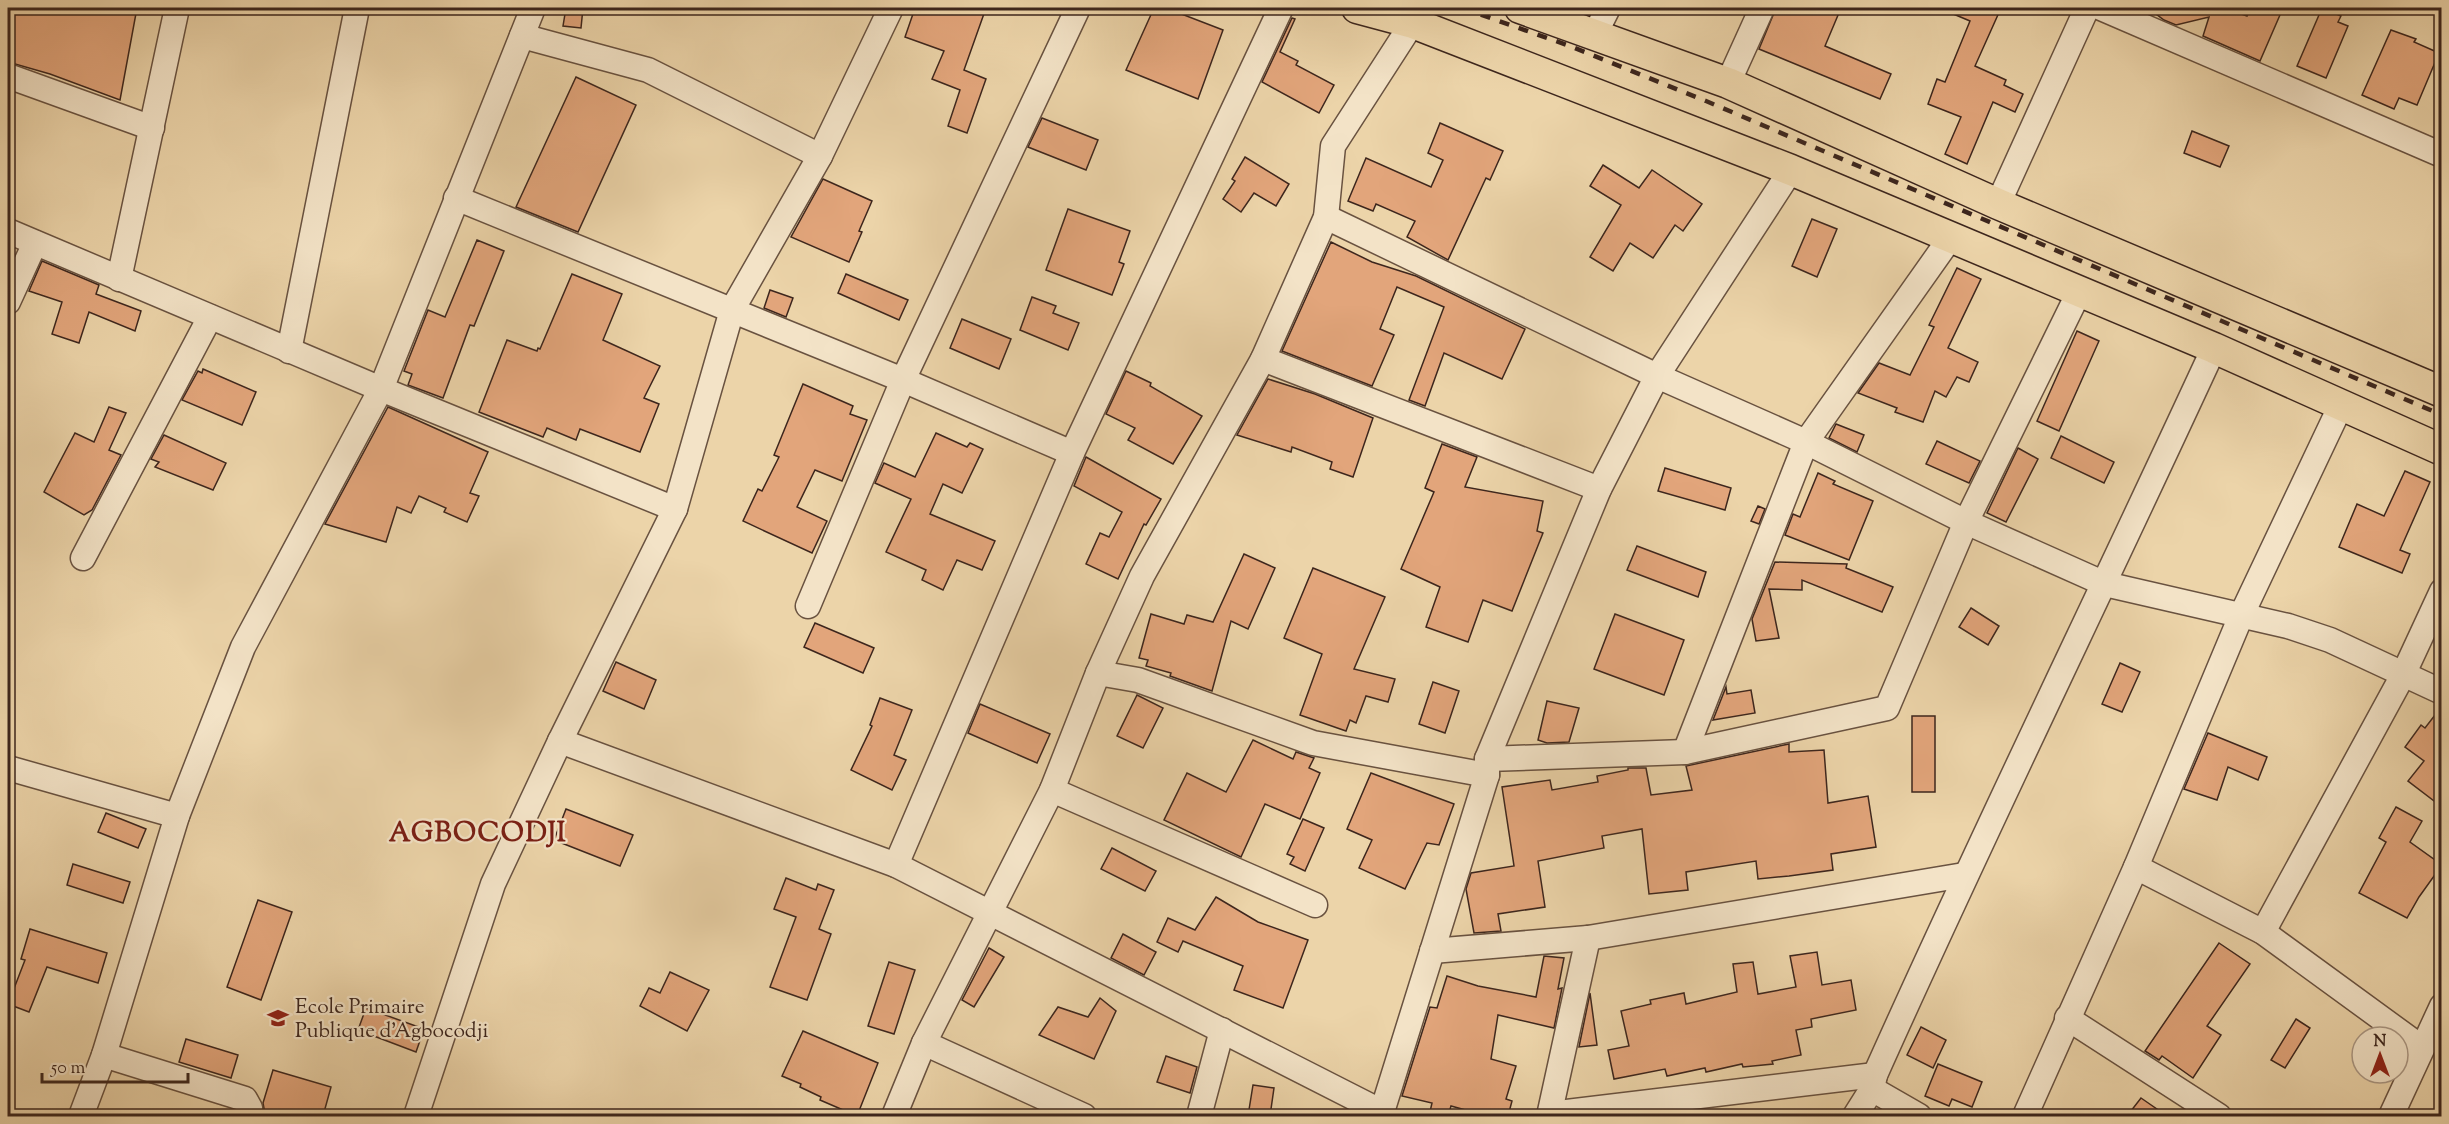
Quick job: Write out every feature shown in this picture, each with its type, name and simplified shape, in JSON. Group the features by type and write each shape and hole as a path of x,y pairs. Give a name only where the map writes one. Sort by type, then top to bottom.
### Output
{"main road":[{"path":"1357,8 1418,15 2214,348 2442,450"},
{"path":"1520,8 1728,83 1998,204 2442,392"}],"street":[{"path":"119,279 177,8"},
{"path":"289,351 357,8"},
{"path":"81,1116 104,1055 177,816 243,647 381,389 533,8"},
{"path":"416,1116 493,884 560,741 675,509 732,310 820,156 891,8"},
{"path":"808,606 903,380 1078,8"},
{"path":"896,866 1072,453 1281,8"},
{"path":"1595,34 1608,8"},
{"path":"1728,83 1762,8"},
{"path":"1998,204 2087,8"},
{"path":"2101,8 2442,155"},
{"path":"894,1116 924,1043 1052,790 1098,673 1142,576 1263,359 1326,217 1333,146 1418,15"},
{"path":"522,36 648,70 820,156"},
{"path":"8,76 152,128"},
{"path":"560,741 896,866 1222,1030 1381,1114 1486,767 1599,489 1657,376 1791,170"},
{"path":"456,198 903,380 1072,453"},
{"path":"1326,217 1657,376 1806,442 1966,522 2105,584 2288,626 2330,640 2442,692"},
{"path":"8,231 289,351 675,509"},
{"path":"1685,752 1806,442 1951,237"},
{"path":"8,302 35,243"},
{"path":"1098,673 1138,680 1313,743 1486,767 1685,752 1887,708 1966,522 2079,292"},
{"path":"83,558 210,317"},
{"path":"1855,1116 1874,1082 1964,875 2105,584 2214,348"},
{"path":"1263,359 1599,489"},
{"path":"2025,1116 2136,867 2241,616 2341,405"},
{"path":"2264,932 2403,675 2442,591"},
{"path":"8,768 177,816"},
{"path":"1052,790 1315,905"},
{"path":"2136,867 2264,932 2422,1048"},
{"path":"1432,951 1588,939 1964,875"},
{"path":"1588,939 1550,1115 1874,1082 1919,1116"},
{"path":"2391,1116 2442,1006"},
{"path":"2067,1018 2219,1116"},
{"path":"1199,1116 1222,1030"},
{"path":"924,1043 1084,1116"},
{"path":"104,1055 245,1099 251,1116"}],"building":[{"path":"8,8 137,8 120,100 50,74 8,62"},
{"path":"566,8 583,8 581,28 563,26"},
{"path":"915,8 950,8 970,14 975,8 986,8 964,70 986,79 967,133 948,126 960,90 932,79 944,51 905,37"},
{"path":"1154,8 1166,8 1223,30 1198,99 1126,70"},
{"path":"1776,8 1841,8 1825,46 1891,74 1880,99 1759,49"},
{"path":"1939,8 2001,8 1975,66 2006,80 2004,85 2023,94 2015,112 1993,102 1967,164 1945,154 1961,117 1928,104 1937,79 1945,82 1970,21"},
{"path":"2148,8 2225,8 2247,16 2251,8 2283,8 2260,61 2203,36 2209,17 2176,25 2164,20"},
{"path":"2322,8 2341,16 2338,22 2348,26 2326,78 2297,66"},
{"path":"1292,18 1295,19 1280,52 1298,61 1296,65 1334,85 1319,113 1262,82"},
{"path":"2391,30 2416,39 2414,42 2439,53 2417,105 2399,98 2394,109 2362,95"},
{"path":"576,77 636,105 578,232 516,207"},
{"path":"1042,118 1098,140 1086,170 1028,147"},
{"path":"1440,123 1503,151 1490,180 1486,178 1448,260 1407,237 1415,221 1376,204 1373,211 1348,201 1366,158 1431,187 1443,160 1428,153"},
{"path":"2192,131 2229,146 2220,167 2184,153"},
{"path":"1245,157 1289,184 1276,206 1254,193 1241,212 1223,199 1235,181 1232,179"},
{"path":"1603,165 1639,188 1652,170 1702,204 1683,231 1675,225 1653,258 1630,243 1613,271 1590,257 1621,205 1590,186"},
{"path":"823,179 872,201 849,262 791,237"},
{"path":"1068,209 1130,231 1119,262 1124,264 1112,295 1046,270"},
{"path":"1812,219 1837,229 1817,277 1792,266"},
{"path":"477,240 504,251 474,326 470,325 443,398 408,385 412,374 404,371 428,310 445,317"},
{"path":"1331,242 1372,262 1416,276 1525,329 1502,379 1444,353 1425,406 1409,400 1444,307 1397,287 1380,329 1394,335 1372,386 1282,351"},
{"path":"42,261 99,285 96,294 141,311 135,331 89,312 79,343 52,334 62,302 29,291"},
{"path":"1957,268 1981,279 1948,348 1978,362 1969,382 1957,377 1946,397 1935,391 1923,422 1895,412 1897,408 1858,393 1879,363 1910,375 1934,327 1929,325"},
{"path":"572,274 622,294 603,340 660,366 644,398 659,404 640,452 580,429 576,440 547,428 543,437 479,412 507,340 537,351 538,348 540,349"},
{"path":"846,274 908,300 899,320 838,293"},
{"path":"770,290 793,298 786,317 764,308"},
{"path":"1032,297 1056,306 1053,313 1079,323 1068,350 1020,330"},
{"path":"962,319 1011,339 999,369 950,348"},
{"path":"2077,331 2099,341 2059,431 2037,421"},
{"path":"203,369 256,392 242,425 182,400 198,371 202,373"},
{"path":"1126,371 1151,383 1150,386 1202,416 1173,464 1128,440 1135,428 1106,414"},
{"path":"1268,379 1315,394 1373,418 1353,477 1330,469 1332,462 1292,447 1291,452 1237,435"},
{"path":"803,384 853,406 850,414 867,420 842,481 815,470 797,507 827,521 812,553 743,521 758,489 762,491 779,457 774,455"},
{"path":"109,407 126,413 109,450 121,455 92,510 84,515 44,492 75,433 94,442"},
{"path":"388,407 488,452 470,493 479,496 467,522 444,512 446,508 419,496 411,513 397,507 386,542 325,524"},
{"path":"1836,424 1864,435 1857,452 1829,438"},
{"path":"936,433 967,447 970,443 983,449 962,493 943,484 930,514 995,541 982,570 957,560 943,590 922,580 926,570 886,552 911,499 875,483 884,463 915,477"},
{"path":"164,435 226,463 213,490 155,467 159,462 151,459"},
{"path":"2061,436 2114,462 2104,483 2051,458"},
{"path":"1937,441 1980,461 1969,483 1926,464"},
{"path":"1442,444 1477,457 1465,487 1543,501 1537,531 1543,533 1512,611 1483,600 1468,642 1426,627 1440,587 1401,569 1434,492 1425,488"},
{"path":"2018,448 2038,459 2006,522 1987,513"},
{"path":"1086,457 1161,499 1146,525 1144,524 1118,579 1086,564 1100,533 1109,537 1122,512 1074,486"},
{"path":"1665,468 1731,488 1725,510 1658,491"},
{"path":"2405,471 2430,482 2400,550 2410,554 2402,573 2339,547 2357,504 2384,516"},
{"path":"1818,473 1835,481 1833,484 1873,501 1849,560 1785,535 1793,514 1800,517"},
{"path":"1758,506 1765,509 1759,524 1751,521"},
{"path":"1637,546 1706,572 1698,597 1627,570"},
{"path":"1244,554 1275,568 1248,629 1231,621 1212,691 1170,676 1171,673 1146,666 1148,660 1139,658 1151,614 1184,624 1187,615 1213,622"},
{"path":"1775,562 1847,564 1846,568 1893,587 1882,612 1802,580 1802,590 1769,589 1779,638 1756,641 1752,619"},
{"path":"1313,568 1385,597 1354,669 1395,679 1388,702 1366,696 1356,723 1350,720 1346,731 1300,715 1322,654 1284,638"},
{"path":"1971,608 1999,626 1988,645 1959,627"},
{"path":"1615,614 1684,640 1664,695 1594,669"},
{"path":"815,623 874,648 863,673 804,647"},
{"path":"616,662 656,680 644,709 603,691"},
{"path":"2120,663 2140,672 2122,712 2102,704"},
{"path":"1433,682 1459,691 1445,733 1419,724"},
{"path":"1726,687 1727,694 1751,690 1755,713 1713,720"},
{"path":"1137,695 1163,708 1143,748 1117,736"},
{"path":"880,698 912,710 894,755 906,760 892,790 851,770 872,726 870,725"},
{"path":"1547,701 1579,708 1569,742 1547,743 1538,740"},
{"path":"980,704 1050,734 1037,763 968,733"},
{"path":"2442,706 2442,807 2408,781 2424,761 2405,747 2421,725 2425,728"},
{"path":"1912,716 1935,716 1935,792 1912,792"},
{"path":"2208,733 2267,757 2258,780 2228,767 2217,800 2184,789"},
{"path":"1253,740 1293,759 1296,752 1314,758 1309,768 1320,773 1300,819 1265,804 1241,857 1164,820 1187,773 1226,792"},
{"path":"1789,744 1789,752 1824,750 1828,803 1868,796 1876,847 1831,854 1833,870 1789,876 1758,879 1756,861 1686,872 1688,890 1649,894 1642,829 1602,836 1604,848 1538,861 1545,907 1498,914 1501,931 1474,933 1466,889 1471,873 1514,866 1502,787 1550,780 1552,790 1598,782 1597,776 1628,770 1628,768 1646,768 1651,795 1692,790 1686,766"},
{"path":"1371,773 1454,804 1439,845 1427,843 1405,889 1359,868 1372,840 1347,829"},
{"path":"2396,807 2422,821 2410,842 2442,865 2407,918 2359,893 2386,842 2379,838"},
{"path":"566,809 633,835 620,866 554,840"},
{"path":"106,813 146,829 138,848 98,832"},
{"path":"1303,819 1324,828 1305,871 1290,864 1294,857 1287,854"},
{"path":"1112,848 1156,871 1145,891 1101,869"},
{"path":"73,864 130,882 123,903 67,885"},
{"path":"786,878 816,890 818,884 834,890 819,929 831,934 807,1000 770,987 796,917 774,909"},
{"path":"1216,897 1258,922 1308,940 1283,1008 1234,990 1243,966 1183,941 1178,952 1157,942 1168,918 1195,930"},
{"path":"258,900 292,912 261,1000 227,987"},
{"path":"30,929 107,953 98,983 47,967 29,1012 8,1004 25,960 21,959"},
{"path":"1123,934 1156,952 1144,975 1111,958"},
{"path":"2219,943 2250,964 2207,1026 2221,1035 2193,1078 2162,1056 2159,1060 2145,1051"},
{"path":"989,948 1004,957 974,1007 962,1000"},
{"path":"1817,952 1822,985 1851,980 1856,1010 1811,1019 1812,1027 1796,1030 1801,1055 1772,1061 1773,1064 1743,1067 1742,1064 1706,1072 1705,1068 1667,1076 1665,1069 1614,1079 1608,1050 1629,1046 1621,1011 1651,1004 1650,1000 1684,993 1686,1004 1737,992 1733,964 1753,962 1758,994 1796,987 1790,956"},
{"path":"1544,956 1564,958 1558,989 1562,988 1554,1028 1498,1015 1491,1059 1516,1066 1506,1099 1512,1101 1508,1116 1487,1116 1451,1106 1448,1116 1429,1116 1432,1103 1402,1096 1430,1007 1437,1008 1447,976 1478,986 1536,997"},
{"path":"889,962 915,970 894,1034 868,1026"},
{"path":"670,972 709,990 687,1031 640,1006 649,988 660,993"},
{"path":"1590,993 1597,1045 1579,1047"},
{"path":"1100,998 1116,1011 1094,1059 1039,1035 1058,1007 1088,1017"},
{"path":"366,1008 424,1029 416,1052 358,1030"},
{"path":"2296,1019 2310,1028 2285,1068 2271,1060"},
{"path":"1921,1027 1946,1040 1933,1068 1907,1055"},
{"path":"803,1031 878,1063 857,1116 820,1100 821,1097 800,1087 801,1084 782,1076"},
{"path":"186,1039 238,1055 231,1078 179,1062"},
{"path":"1166,1056 1197,1067 1190,1093 1157,1082"},
{"path":"1938,1064 1982,1082 1972,1107 1952,1099 1949,1106 1925,1096"},
{"path":"273,1070 331,1087 323,1116 265,1114 263,1103"},
{"path":"1253,1085 1274,1088 1270,1116 1248,1116"},
{"path":"2141,1098 2167,1116 2127,1116"}],"railway":[{"path":"1462,8 1570,46 1706,101 2442,415"}],"place":[{"name":"Ecole Primaire Publique d'Agbocodji","path":"278,1018"}],"district":[{"name":"AGBOCODJI","path":"478,832"}]}
